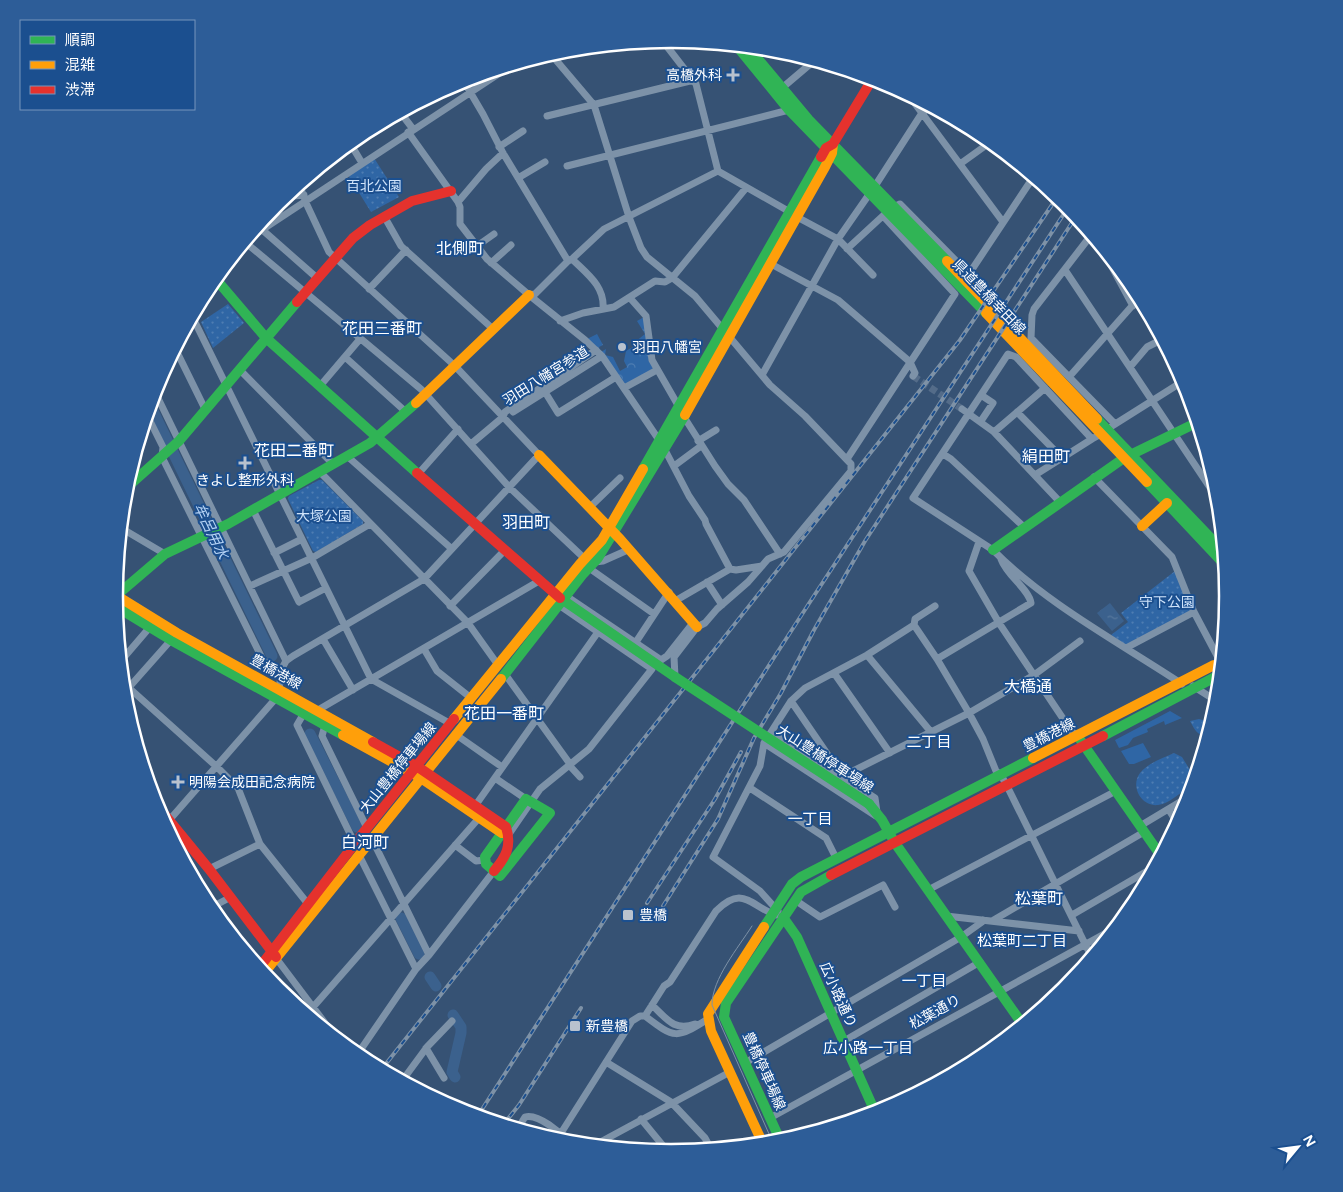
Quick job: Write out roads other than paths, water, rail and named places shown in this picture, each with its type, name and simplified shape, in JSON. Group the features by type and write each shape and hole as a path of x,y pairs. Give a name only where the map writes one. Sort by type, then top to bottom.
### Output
{"main road":[{"name":"県道豊橋幸田線","path":"742,52 789,110 873,190 888,211 1217,545"},
{"name":"県道豊橋幸田線","path":"752,54 831,148"},
{"path":"612,530 659,440 725,332 869,85"},
{"path":"136,479 171,449 353,238 384,216 412,201 451,191"},
{"path":"220,284 266,338 560,599 590,563 602,540 612,530 665,450 684,417 725,332 772,264 793,214"},
{"path":"123,591 165,554 212,532 281,495 378,437 529,295"},
{"path":"993,550 1128,456 1192,425"},
{"path":"539,455 630,549 695,625"},
{"name":"県道豊橋幸田線","path":"1128,456 1167,503 1219,558"},
{"path":"1142,526 1167,503"},
{"name":"大山豊橋停車場線","path":"419,773 451,724 471,698 498,665 560,599"},
{"name":"大山豊橋停車場線","path":"264,963 274,955 360,854 368,836 419,773 455,734 505,674 560,599"},
{"name":"大山豊橋停車場線","path":"560,599 869,804 880,816 895,843 1019,1019"},
{"name":"豊橋港線","path":"123,602 177,632 278,693 304,713 419,773"},
{"name":"豊橋港線","path":"123,605 150,627 171,640 278,693 318,710 419,773"},
{"name":"豊橋港線","path":"895,843 1007,786 1081,741 1188,685 1215,666"},
{"path":"1081,741 1157,850"},
{"name":"豊橋港線","path":"889,832 1001,775 1081,741"},
{"path":"419,773 475,806 505,835 507,856 494,871"},
{"path":"419,773 505,835"},
{"path":"529,800 550,814 500,876 486,864 485,857 505,835 529,800"},
{"path":"760,1137 711,1031 708,1019 709,1011 795,881 889,832"},
{"path":"178,834 209,869 274,955"},
{"name":"大山豊橋停車場線","path":"268,967 308,904 355,843 368,836"},
{"path":"708,1019 724,1010 726,1003 801,892 895,843"},
{"name":"広小路通り","path":"783,918 797,937 872,1106"},
{"name":"豊橋停車場線","path":"724,1010 724,1017 777,1134"}],"street":[{"path":"668,48 694,80 718,171 838,239 873,275"},
{"path":"556,60 594,104 629,217 641,248 647,257 695,296 762,375 851,464 851,471 784,552 768,559 705,623 695,625 667,656 661,660 636,642 560,599"},
{"path":"782,88 809,65"},
{"path":"274,218 492,78"},
{"path":"547,116 694,80"},
{"path":"468,87 501,150 570,260 593,279 599,287 603,310"},
{"path":"916,105 1003,222"},
{"path":"567,166 789,110"},
{"path":"762,375 838,239 873,190 922,113 926,110"},
{"path":"403,118 458,202 460,207 460,224 477,246 491,262 602,356 659,440"},
{"path":"458,202 501,150 523,131"},
{"path":"960,164 985,146"},
{"path":"354,149 362,163"},
{"path":"518,178 545,162"},
{"path":"529,295 535,294 604,229 718,171"},
{"path":"848,249 888,211 900,204 970,274 1030,182"},
{"path":"560,321 583,313 614,307 655,281 665,282 672,278 746,188"},
{"path":"171,819 218,767 278,693 281,670 286,661 424,579 539,455 455,366 329,252 302,191"},
{"path":"295,198 305,198"},
{"path":"847,459 955,294 888,211"},
{"path":"384,216 401,246 493,329"},
{"path":"262,231 317,278"},
{"path":"477,246 494,234"},
{"path":"1088,239 1034,309 1032,315 1032,338 1069,377 1104,432"},
{"path":"491,262 511,245"},
{"path":"249,246 425,393 509,487 590,563 654,614"},
{"path":"369,289 406,250"},
{"path":"772,264 838,300 910,362 915,373 913,376"},
{"path":"1065,270 1208,484"},
{"path":"1116,274 1133,306"},
{"path":"630,298 646,316 652,360 679,407"},
{"path":"1069,377 1135,303"},
{"path":"195,323 371,679 451,724"},
{"path":"320,386 360,338"},
{"path":"1130,367 1148,347 1157,342"},
{"path":"471,444 503,417 505,412 596,350"},
{"path":"1104,432 1045,388 1016,357 1008,354 913,498 993,550 1001,559 1038,588 1126,648 1210,697"},
{"path":"179,356 205,410"},
{"name":"羽田八幡宮参道","path":"503,417 508,416 602,356"},
{"path":"345,357 406,412"},
{"path":"240,370 333,464"},
{"path":"624,388 658,370"},
{"path":"545,392 558,413 616,377"},
{"path":"1035,475 1177,385"},
{"path":"994,432 1045,388"},
{"path":"981,395 993,402 981,421"},
{"path":"158,404 171,449 212,532 263,660 270,666 281,670"},
{"path":"962,409 994,432 1060,502"},
{"path":"1017,412 1062,458"},
{"path":"684,417 715,466 728,484 744,500 780,554"},
{"path":"151,423 163,447 171,449 212,532 250,586 286,661"},
{"path":"419,473 458,430"},
{"path":"674,466 716,430"},
{"path":"665,450 689,496 705,520 730,569"},
{"path":"943,454 951,459 1024,528"},
{"path":"347,456 452,549"},
{"path":"320,472 468,624 498,665"},
{"path":"590,507 620,478"},
{"path":"1094,478 1172,557 1194,612 1216,656"},
{"path":"253,510 298,602 326,588"},
{"path":"250,586 312,558 370,524"},
{"path":"127,532 165,554"},
{"path":"274,553 302,539"},
{"path":"979,542 969,571 999,623 1072,732 1081,741"},
{"path":"590,563 603,561 630,549"},
{"path":"450,606 505,550"},
{"path":"938,659 1029,605 1032,601 1003,566 1001,559"},
{"path":"676,601 730,569 736,570 762,566"},
{"path":"318,710 539,581"},
{"path":"707,582 722,605"},
{"path":"636,642 668,592"},
{"path":"495,778 529,800 569,764 589,749 652,669 598,632 560,599"},
{"path":"935,606 915,619 914,625 938,659 983,739 996,771 1001,775 1007,786 1089,952"},
{"path":"1126,648 1194,612"},
{"path":"675,677 674,657 695,625"},
{"path":"774,911 760,890 713,857 760,766 764,744 791,701 805,688 867,655 914,625"},
{"path":"127,655 150,627"},
{"path":"475,806 598,632"},
{"path":"323,639 353,690"},
{"path":"131,685 171,640"},
{"path":"843,776 969,713 1034,675 1080,642"},
{"path":"424,649 437,671 471,698"},
{"path":"867,655 931,732"},
{"path":"505,674 580,777"},
{"path":"834,674 890,753"},
{"path":"133,696 218,767 238,788 260,844 308,904"},
{"path":"791,701 843,776"},
{"path":"304,713 297,725 355,843"},
{"path":"325,725 322,736 368,836 429,955"},
{"path":"772,732 875,798 880,816"},
{"path":"455,734 502,767"},
{"path":"764,744 880,816"},
{"path":"750,788 826,838 836,858"},
{"path":"928,890 1116,791"},
{"path":"992,921 1142,829 1179,803"},
{"path":"1169,810 1173,817"},
{"path":"313,1008 479,818"},
{"path":"209,869 260,844"},
{"path":"455,845 476,860 485,860"},
{"path":"360,854 416,969"},
{"path":"362,1048 416,969 494,871"},
{"path":"1072,915 1146,872"},
{"path":"795,900 820,917 883,885 895,907"},
{"path":"217,904 231,897"},
{"path":"645,1016 724,902 731,898 745,899 774,911 783,918"},
{"path":"946,916 1080,931"},
{"path":"745,1063 961,937 983,920"},
{"name":"松葉通り","path":"770,1118 1103,935"},
{"path":"274,955 318,1015"},
{"path":"844,1041 980,962"},
{"path":"652,1005 674,1025 691,1025 708,1019"},
{"path":"521,1123 525,1116 534,1116 561,1133 632,1020 645,1016 664,1031 676,1035 708,1019"},
{"path":"406,1076 426,1048 452,1021"},
{"path":"426,1048 444,1078"},
{"path":"606,1062 671,1102 708,1143"},
{"path":"603,1140 671,1102 730,1072"},
{"path":"641,1119 661,1144"}],"water":[{"path":"1110,603 1124,621 1112,631 1097,613"}],"waterway":[{"name":"牟呂用水","path":"154,414 272,656"},
{"name":"牟呂用水","path":"310,734 357,827"},
{"name":"牟呂用水","path":"401,918 419,954"},
{"name":"牟呂用水","path":"430,977 436,986"},
{"name":"牟呂用水","path":"453,1015 461,1027 452,1072 455,1077"}],"tunnel":[{"path":"913,376 962,409"}],"tram line":[{"path":"752,926 721,974 713,995 712,1005 770,1136"}],"railway":[{"path":"386,1064 960,340 1053,203"},
{"path":"481,1110 1064,213"},
{"path":"663,906 718,819 754,738 865,541 1072,222"},
{"path":"647,903 715,799 741,752"},
{"path":"508,1119 519,1105 581,1008"}],"place":[{"name":"高橋外科","path":"733,75"},
{"name":"羽田八幡宮","path":"622,347"},
{"name":"きよし整形外科","path":"245,463"},
{"name":"明陽会成田記念病院","path":"178,782"},
{"name":"豊橋","path":"628,915"},
{"name":"新豊橋","path":"575,1026"}],"district":[{"name":"北側町","path":"460,248"},
{"name":"花田三番町","path":"382,328"},
{"name":"花田二番町","path":"294,450"},
{"name":"絹田町","path":"1046,456"},
{"name":"羽田町","path":"526,522"},
{"name":"大橋通","path":"1028,686"},
{"name":"花田一番町","path":"504,713"},
{"name":"二丁目","path":"929,742"},
{"name":"一丁目","path":"810,819"},
{"name":"白河町","path":"365,842"},
{"name":"松葉町","path":"1039,898"},
{"name":"松葉町二丁目","path":"1022,941"},
{"name":"一丁目","path":"924,981"},
{"name":"広小路一丁目","path":"868,1048"}],"park label":[{"name":"百北公園","path":"374,186"},
{"name":"大塚公園","path":"324,516"},
{"name":"守下公園","path":"1167,602"}]}
